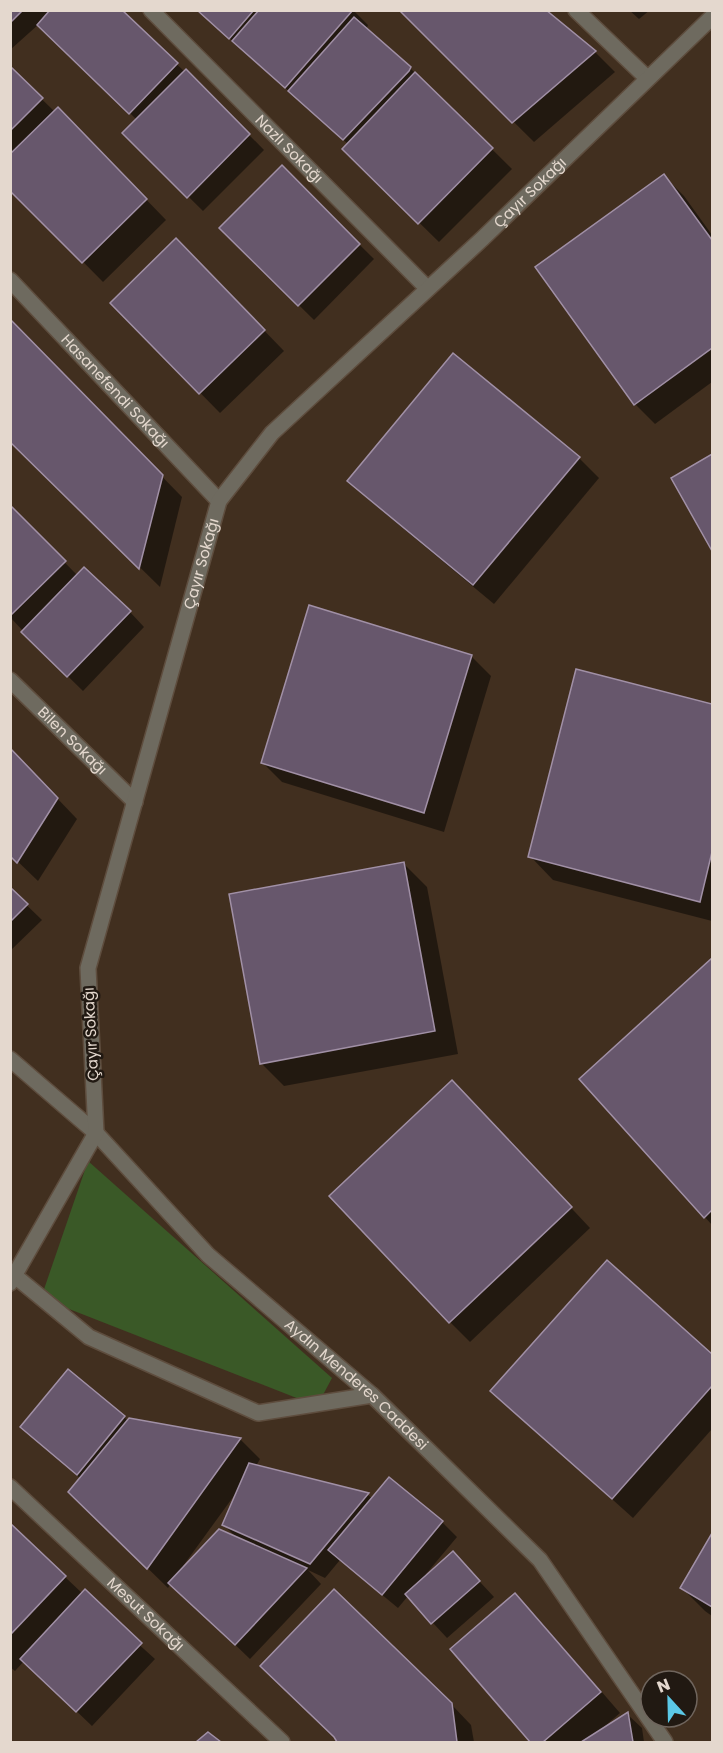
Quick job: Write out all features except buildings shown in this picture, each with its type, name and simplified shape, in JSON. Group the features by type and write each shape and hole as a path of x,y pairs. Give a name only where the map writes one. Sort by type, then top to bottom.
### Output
{"street":[{"name":"Nazlı Sokağı","path":"151,10 427,288"},
{"path":"576,10 647,78"},
{"name":"Çayır Sokağı","path":"96,1133 88,968 219,501 272,433 482,239 712,17"},
{"name":"Hasanefendi Sokağı","path":"10,280 219,501"},
{"name":"Bilen Sokağı","path":"10,680 135,802"},
{"name":"Aydın Menderes Caddesi","path":"10,1059 96,1133 208,1255 372,1395 540,1560 665,1743"},
{"path":"96,1133 13,1279 89,1337 258,1413 372,1395"},
{"name":"Mesut Sokağı","path":"10,1487 282,1743"}],"green space":[{"path":"88,1161 332,1378 317,1406 41,1298"}]}
